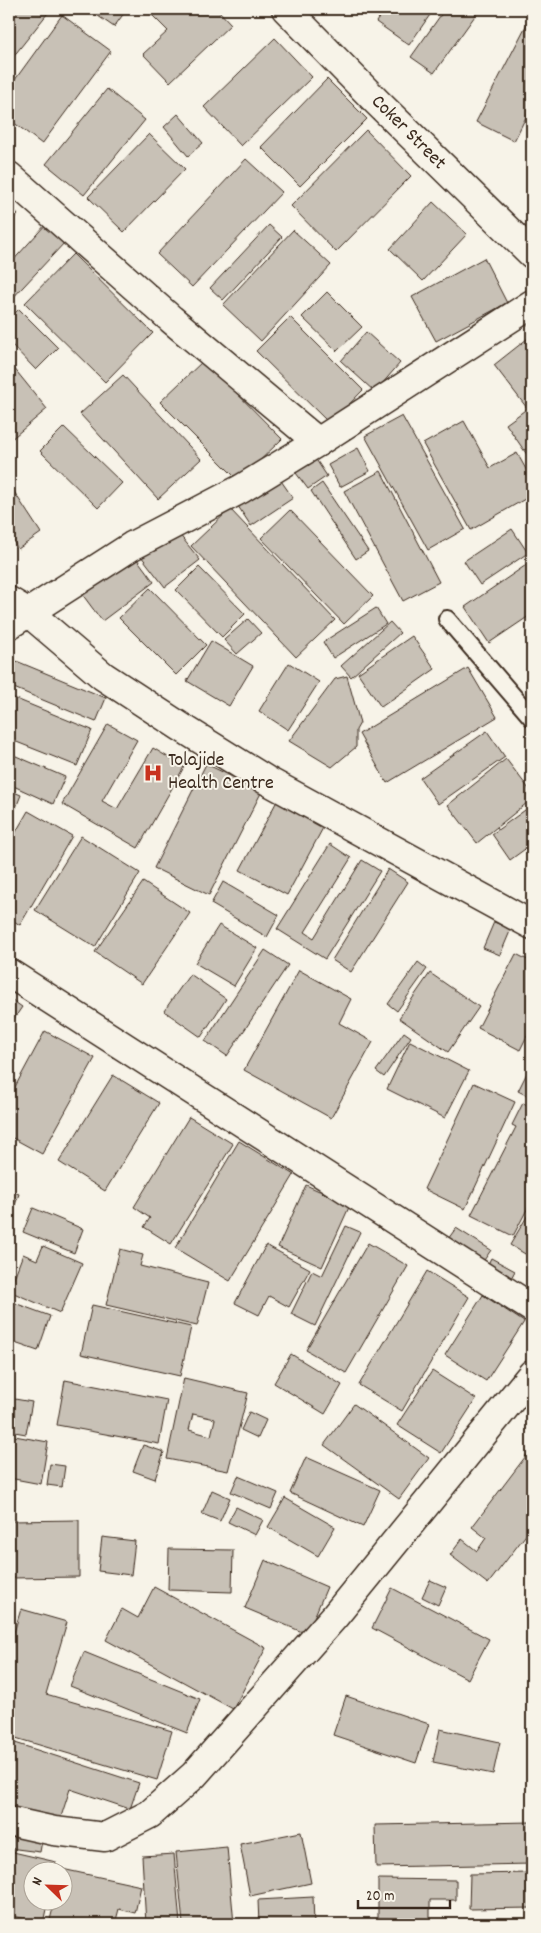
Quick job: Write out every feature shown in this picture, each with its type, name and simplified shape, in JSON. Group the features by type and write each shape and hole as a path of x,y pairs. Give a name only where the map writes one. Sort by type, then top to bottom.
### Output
{"street":[{"name":"Coker Street","path":"286,9 377,102 532,254"},
{"path":"9,176 171,319 318,442"},
{"path":"532,304 318,442 241,489 132,546 15,613 103,676 266,780 532,925"},
{"path":"9,973 532,1308"},
{"path":"9,1821 54,1831 105,1837 150,1814 194,1775 298,1659 532,1374"}],"lane":[{"path":"446,618 532,718"}],"building":[{"path":"9,9 51,9 9,62"},
{"path":"88,9 127,9 114,27"},
{"path":"146,9 217,9 231,24 170,82 143,54 168,31"},
{"path":"385,9 434,9 409,45 376,22"},
{"path":"445,9 470,9 477,13 434,73 411,57"},
{"path":"62,15 111,51 42,144 9,119 9,88"},
{"path":"531,16 532,105 514,141 476,122"},
{"path":"275,38 312,77 241,146 204,107"},
{"path":"327,79 367,119 300,186 261,147"},
{"path":"107,89 145,120 84,195 46,164"},
{"path":"178,114 203,143 188,156 164,127"},
{"path":"366,130 411,176 336,252 291,206"},
{"path":"149,134 185,169 124,232 88,197"},
{"path":"246,159 282,192 192,287 157,254"},
{"path":"433,202 467,234 423,281 390,249"},
{"path":"9,204 18,214 9,224"},
{"path":"47,223 66,241 9,302 9,265"},
{"path":"269,225 282,237 223,300 210,288"},
{"path":"293,230 331,265 261,341 223,305"},
{"path":"73,254 153,333 105,382 25,303"},
{"path":"484,258 507,303 436,341 412,297"},
{"path":"327,292 362,327 337,351 302,317"},
{"path":"19,309 58,348 36,370 9,342 9,319"},
{"path":"290,317 363,390 330,424 256,351"},
{"path":"366,332 400,363 375,392 341,361"},
{"path":"532,335 532,404 527,408 494,365"},
{"path":"204,360 282,439 239,481 160,402"},
{"path":"9,362 47,409 9,441"},
{"path":"123,375 201,459 158,499 80,414"},
{"path":"532,405 532,462 506,424"},
{"path":"402,416 465,529 428,550 365,436"},
{"path":"464,421 490,468 517,453 532,480 532,495 471,530 423,444"},
{"path":"64,427 122,483 98,508 40,451"},
{"path":"358,448 370,471 340,487 328,465"},
{"path":"313,455 327,476 308,489 293,469"},
{"path":"381,471 439,582 403,601 344,491"},
{"path":"277,475 293,498 251,526 236,503"},
{"path":"322,483 368,551 356,559 311,491"},
{"path":"9,484 41,533 18,549 9,534"},
{"path":"230,509 335,620 296,657 191,546"},
{"path":"290,510 373,596 344,624 261,538"},
{"path":"175,529 200,560 165,587 141,556"},
{"path":"512,529 528,553 480,585 464,561"},
{"path":"134,555 154,582 102,621 82,594"},
{"path":"532,561 532,614 489,643 465,607"},
{"path":"199,567 245,614 222,637 176,590"},
{"path":"150,588 206,645 176,675 119,618"},
{"path":"376,608 386,624 333,658 323,642"},
{"path":"248,619 261,633 237,654 224,640"},
{"path":"390,622 400,633 351,677 341,666"},
{"path":"412,636 435,669 381,707 358,673"},
{"path":"211,641 253,666 229,706 187,681"},
{"path":"9,658 106,698 96,722 9,686"},
{"path":"289,663 319,682 288,730 259,711"},
{"path":"468,668 497,717 387,783 359,734"},
{"path":"347,676 360,723 356,730 356,747 332,767 289,741 335,679"},
{"path":"9,696 92,730 77,766 9,739"},
{"path":"108,724 137,740 102,801 117,809 153,748 184,767 138,848 62,804"},
{"path":"487,731 505,757 438,804 420,778"},
{"path":"9,753 65,777 53,804 9,784"},
{"path":"506,759 532,793 532,799 477,843 448,805"},
{"path":"206,764 262,791 209,895 154,868"},
{"path":"9,790 21,795 9,825"},
{"path":"277,801 324,826 287,895 240,870"},
{"path":"532,805 532,844 510,860 492,834"},
{"path":"28,811 72,836 20,925 9,918 9,844"},
{"path":"81,836 140,873 95,947 35,910"},
{"path":"330,844 351,858 305,932 314,938 362,860 380,871 325,959 277,929"},
{"path":"388,869 408,882 351,972 332,960"},
{"path":"143,882 190,913 142,984 95,952"},
{"path":"223,882 279,915 267,937 211,904"},
{"path":"494,922 511,929 500,955 483,948"},
{"path":"219,925 257,948 234,986 195,963"},
{"path":"265,950 288,965 227,1056 205,1041"},
{"path":"516,954 532,962 532,1026 520,1050 478,1028"},
{"path":"418,962 427,969 397,1011 388,1004"},
{"path":"299,970 351,999 339,1023 373,1042 331,1118 244,1070"},
{"path":"430,973 479,1007 448,1052 399,1018"},
{"path":"190,974 226,999 201,1037 164,1011"},
{"path":"9,998 22,1007 9,1026"},
{"path":"45,1031 95,1058 42,1154 9,1136 9,1098"},
{"path":"404,1032 411,1037 384,1077 376,1071"},
{"path":"410,1041 469,1071 445,1118 387,1089"},
{"path":"532,1063 532,1098 518,1091"},
{"path":"113,1075 159,1103 105,1191 59,1162"},
{"path":"474,1083 515,1102 465,1209 424,1189"},
{"path":"523,1103 532,1107 532,1200 513,1236 471,1215 516,1127 512,1125"},
{"path":"189,1117 233,1144 171,1244 144,1227 150,1218 134,1207"},
{"path":"239,1141 294,1175 230,1281 175,1248"},
{"path":"306,1185 350,1205 322,1267 278,1247"},
{"path":"9,1190 19,1194 9,1221"},
{"path":"33,1208 83,1229 74,1253 23,1232"},
{"path":"532,1208 532,1258 510,1245"},
{"path":"346,1226 360,1232 315,1326 291,1314 312,1271 322,1276"},
{"path":"456,1228 491,1250 478,1269 443,1246"},
{"path":"368,1243 408,1266 346,1373 306,1350"},
{"path":"266,1245 310,1269 289,1307 269,1296 259,1315 235,1303"},
{"path":"43,1246 82,1263 60,1313 9,1291 23,1254 37,1260"},
{"path":"120,1249 143,1255 140,1266 208,1283 197,1326 106,1305"},
{"path":"491,1258 515,1271 509,1282 485,1270"},
{"path":"427,1271 469,1297 402,1411 359,1385"},
{"path":"483,1295 524,1322 486,1381 445,1355"},
{"path":"9,1301 50,1316 38,1351 9,1341"},
{"path":"92,1305 191,1327 180,1376 81,1354"},
{"path":"291,1354 342,1385 325,1414 274,1383"},
{"path":"432,1371 476,1399 441,1453 397,1425"},
{"path":"184,1378 248,1393 228,1471 167,1459","holes":["193,1414 215,1419 211,1436 189,1430"]},
{"path":"65,1380 167,1400 159,1444 57,1425"},
{"path":"9,1398 32,1402 26,1434 9,1431"},
{"path":"354,1404 429,1458 399,1499 324,1445"},
{"path":"249,1412 266,1420 258,1438 241,1430"},
{"path":"9,1435 48,1442 41,1484 9,1478"},
{"path":"143,1445 164,1452 155,1479 133,1471"},
{"path":"532,1448 532,1527 488,1584 450,1555 462,1539 477,1551 486,1538 472,1527"},
{"path":"306,1457 380,1490 363,1527 290,1493"},
{"path":"50,1464 65,1466 62,1487 47,1485"},
{"path":"238,1476 278,1493 271,1509 231,1492"},
{"path":"212,1490 230,1498 220,1521 202,1514"},
{"path":"285,1498 335,1527 318,1556 268,1527"},
{"path":"236,1507 263,1520 255,1535 228,1522"},
{"path":"79,1520 79,1577 11,1578 11,1521"},
{"path":"102,1537 135,1541 131,1575 98,1571"},
{"path":"169,1549 233,1550 232,1592 168,1590"},
{"path":"265,1560 327,1587 307,1634 245,1608"},
{"path":"430,1580 446,1587 438,1605 422,1597"},
{"path":"154,1587 266,1648 233,1709 106,1640 122,1609 138,1618"},
{"path":"392,1588 489,1639 468,1679 372,1628"},
{"path":"21,1609 67,1622 46,1694 172,1731 157,1780 9,1736 9,1649"},
{"path":"84,1652 200,1699 187,1733 70,1686"},
{"path":"346,1696 429,1724 416,1763 333,1735"},
{"path":"440,1729 500,1742 493,1774 433,1762"},
{"path":"9,1741 139,1783 130,1809 70,1789 58,1826 9,1810"},
{"path":"532,1822 532,1864 376,1867 375,1825"},
{"path":"9,1831 43,1835 40,1852 9,1848"},
{"path":"301,1832 311,1883 250,1896 240,1844"},
{"path":"227,1847 234,1924 183,1924 176,1852"},
{"path":"9,1851 47,1860 22,1860 22,1910 46,1910 43,1923 9,1915"},
{"path":"174,1854 180,1924 146,1924 142,1856"},
{"path":"72,1871 141,1886 135,1913 119,1909 115,1924 49,1924 52,1910 72,1910"},
{"path":"532,1873 532,1908 469,1909 470,1874"},
{"path":"378,1879 456,1880 456,1900 430,1900 430,1919 378,1918"},
{"path":"313,1897 314,1924 259,1924 258,1900"}],"place":[{"name":"Tolajide Health Centre","path":"153,773"}]}
